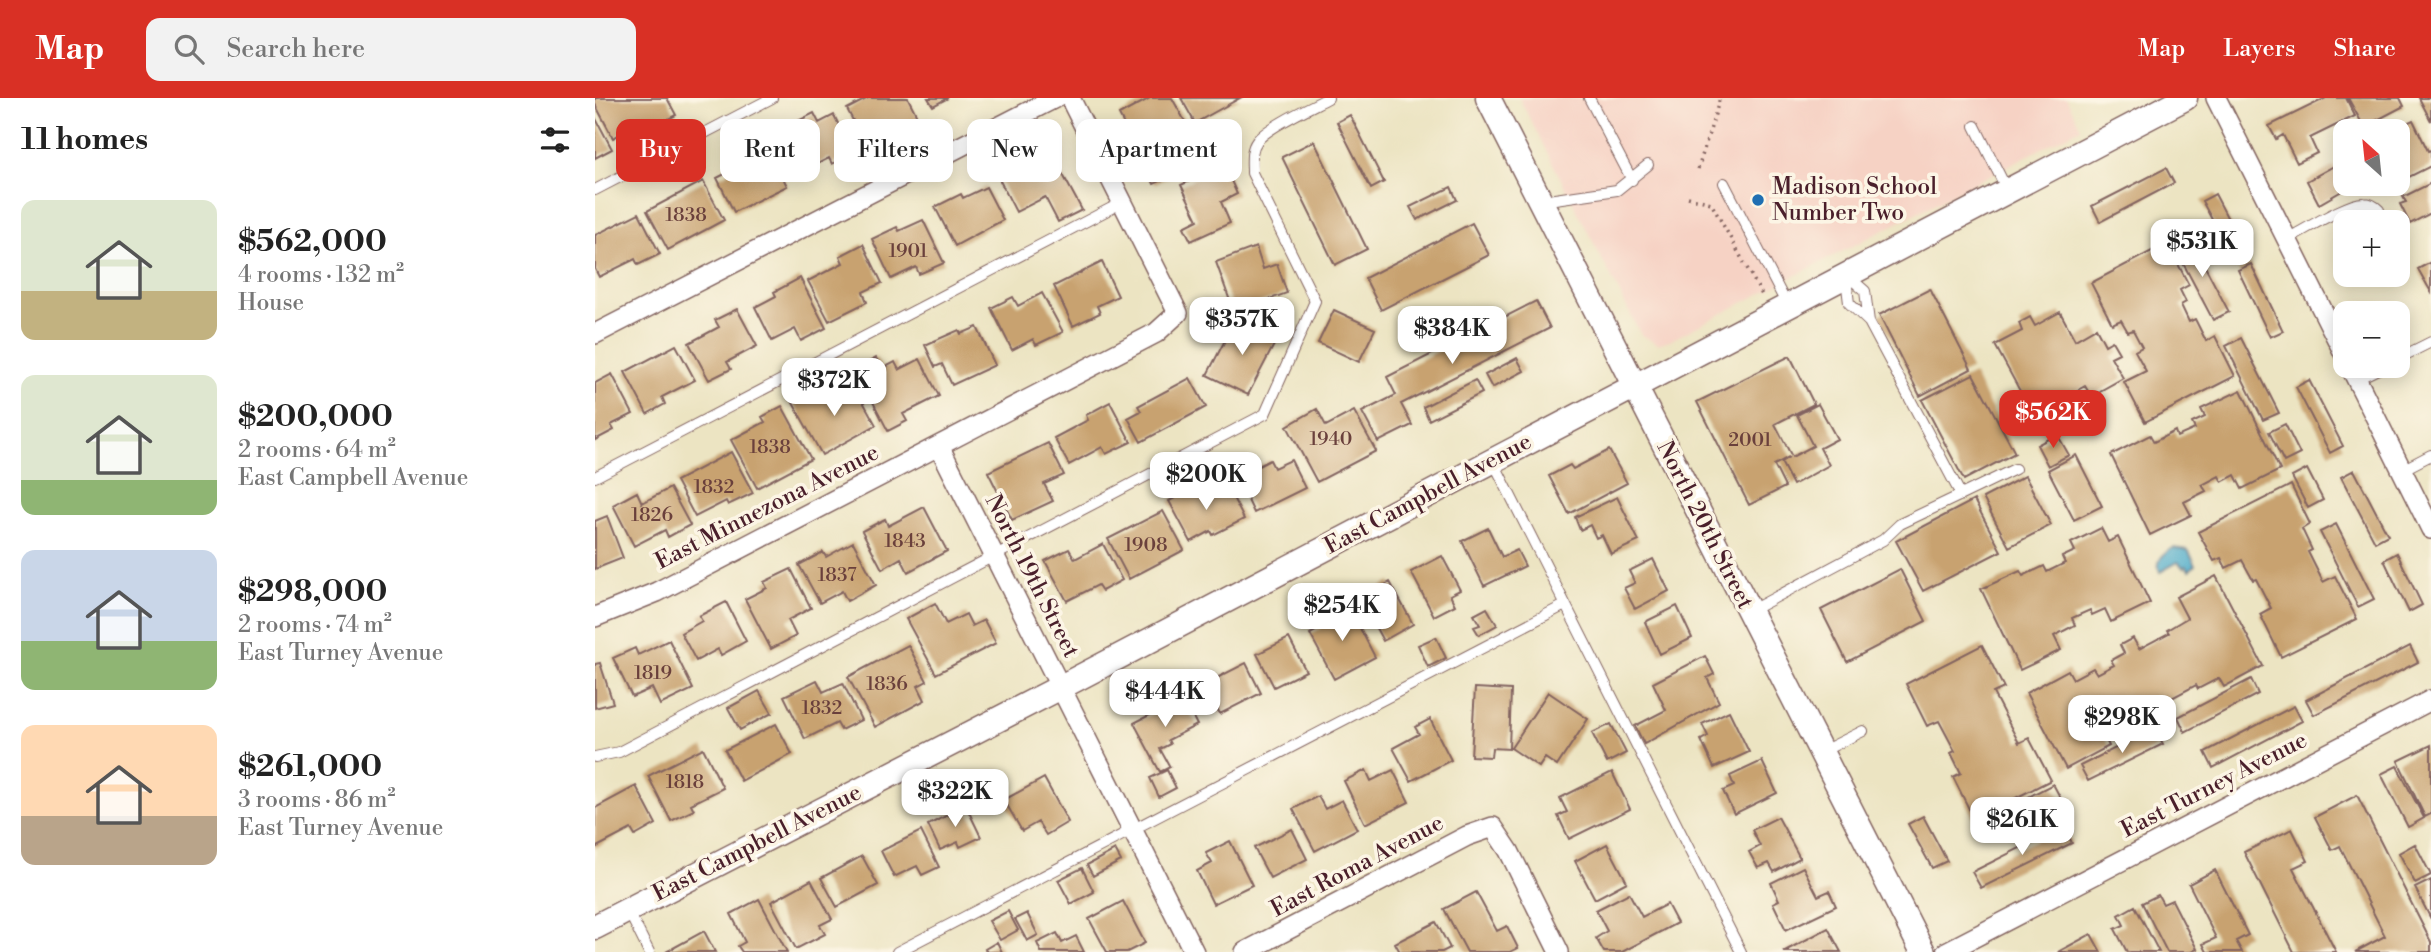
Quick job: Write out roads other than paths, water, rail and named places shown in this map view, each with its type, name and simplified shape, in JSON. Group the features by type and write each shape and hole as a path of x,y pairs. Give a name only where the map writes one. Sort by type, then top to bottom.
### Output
{"street":[{"path":"595,334 1055,98"},
{"path":"1070,98 1123,202"},
{"name":"North 20th Street","path":"1489,98 1923,952"},
{"name":"East Campbell Avenue","path":"595,928 2185,98"},
{"path":"2216,98 2333,331"},
{"name":"East Minnezona Avenue","path":"595,618 657,592 1156,332 1178,313 1123,202"},
{"path":"2357,378 2431,529"},
{"name":"North 19th Street","path":"939,446 1195,952"},
{"name":"East Turney Avenue","path":"1946,952 2431,700"},
{"name":"East Roma Avenue","path":"1245,952 1467,836 1493,827 1509,852 1559,952"}],"lane":[{"path":"595,190 772,98"},
{"path":"595,757 619,752 1265,414 1315,301 1252,173 1252,152 1257,140 1269,130 1328,98"},
{"path":"1589,98 1632,180"},
{"path":"1975,126 2008,191"},
{"path":"1541,201 1618,190 1648,165"},
{"path":"1724,183 1787,305"},
{"path":"595,477 1123,202"},
{"path":"2343,210 2362,202 2372,204 2379,210"},
{"path":"2287,239 2333,215"},
{"path":"1846,275 1849,303 1869,322 1961,495"},
{"path":"1846,275 1865,291 1869,322"},
{"path":"2410,352 2431,342"},
{"path":"2402,470 2431,455"},
{"path":"1493,460 1741,952"},
{"path":"1749,612 1883,540 1900,524 2015,470"},
{"path":"897,952 1565,605"},
{"path":"1821,752 1863,731"},
{"path":"628,910 649,952"}],"water":[{"path":"2173,548 2188,550 2196,565 2189,570 2178,562 2160,572 2160,561"}],"place":[{"name":"Madison School Number Two","path":"1758,200"}]}
